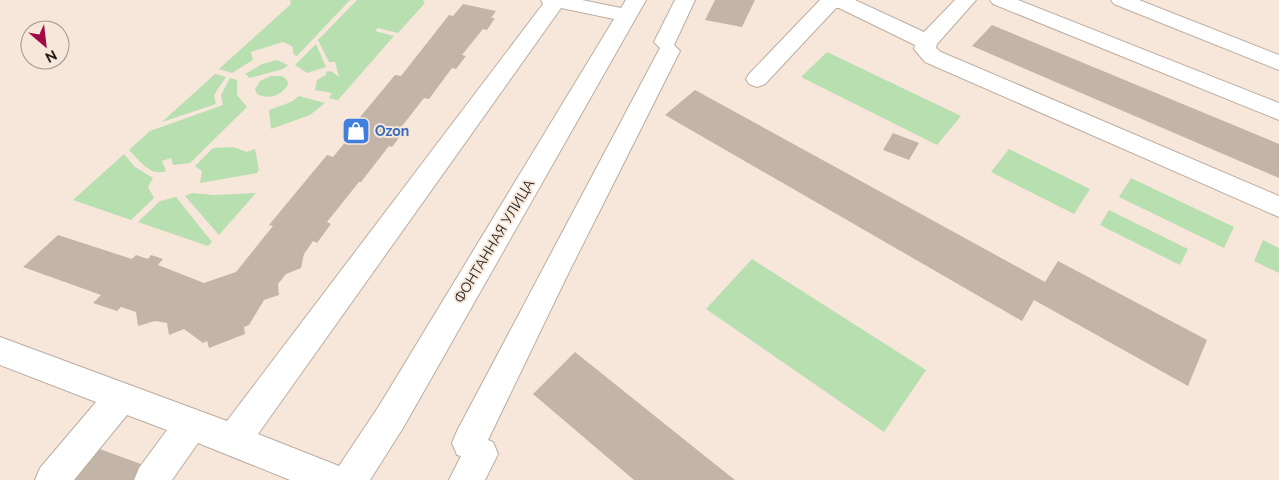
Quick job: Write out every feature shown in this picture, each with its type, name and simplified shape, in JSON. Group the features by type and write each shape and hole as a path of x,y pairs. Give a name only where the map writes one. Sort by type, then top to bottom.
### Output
{"street":[{"path":"472,459 558,265 667,47 686,0"},
{"path":"966,0 926,42 925,49 933,57 1279,207"},
{"path":"1000,0 1279,112"},
{"path":"1121,0 1279,63"},
{"path":"232,440 553,1 631,7"},
{"path":"757,79 830,2 834,1 843,2 926,42"},
{"name":"ФОНТАННАЯ УЛИЦА","path":"350,480 396,409 631,7"},
{"path":"0,352 192,424 332,480"},
{"path":"52,480 120,398"},
{"path":"151,480 192,424"}],"green space":[{"path":"290,0 350,0 297,56 294,55 292,46 283,42 251,52 253,60 232,73 219,69 291,4"},
{"path":"357,0 423,0 425,3 398,33 378,28 375,31 394,36 338,100 329,98 332,93 315,90 317,80 326,75 326,72 331,71 339,77 335,62 329,62 318,40"},
{"path":"316,44 326,67 307,73 295,65"},
{"path":"827,52 961,116 937,145 801,77"},
{"path":"277,60 288,65 283,69 250,78 245,74 262,64"},
{"path":"215,74 226,77 214,95 216,104 162,122"},
{"path":"271,76 282,76 287,80 288,84 274,96 266,97 257,94 255,89 260,81"},
{"path":"230,78 237,80 237,95 247,107 190,163 173,165 171,158 162,161 166,171 155,172 141,163 129,150 150,131 223,105 221,95"},
{"path":"299,96 325,103 310,115 271,129 269,110 291,102"},
{"path":"233,147 247,152 255,149 259,170 257,173 200,183 202,171 195,166 213,148"},
{"path":"1009,149 1090,189 1074,214 991,172"},
{"path":"124,154 135,167 153,178 148,187 154,198 131,220 73,200"},
{"path":"1131,178 1234,227 1224,248 1119,197"},
{"path":"192,193 214,195 256,193 219,235 185,196"},
{"path":"176,197 212,242 208,246 138,222 160,201"},
{"path":"1109,210 1188,249 1180,265 1100,225"},
{"path":"1263,240 1279,248 1279,273 1254,261"},
{"path":"752,259 926,370 884,432 706,309"}],"building":[{"path":"715,0 755,0 742,27 705,20"},
{"path":"463,4 496,11 491,18 495,18 487,30 483,29 462,55 466,56 456,69 452,68 429,99 424,98 399,130 404,131 392,147 389,146 327,222 331,224 317,243 313,241 304,254 301,268 286,274 278,284 279,295 264,300 249,325 244,327 245,334 209,348 207,341 203,343 184,329 169,335 167,323 155,321 138,326 136,312 121,307 117,311 93,303 101,295 23,267 58,235 132,259 136,255 148,259 151,255 163,259 158,265 204,283 236,272 273,226 269,225 327,155 333,157 351,135 346,134 395,75 401,76 449,15 453,16"},
{"path":"992,25 1279,144 1279,178 972,46"},
{"path":"695,90 1045,282 1058,261 1207,340 1188,386 1034,300 1022,321 665,115"},
{"path":"893,133 919,143 909,160 883,150"},
{"path":"575,352 735,480 634,480 533,394"},
{"path":"97,448 149,467 139,480 71,480"}],"place":[{"name":"Ozon","path":"356,131"}]}
